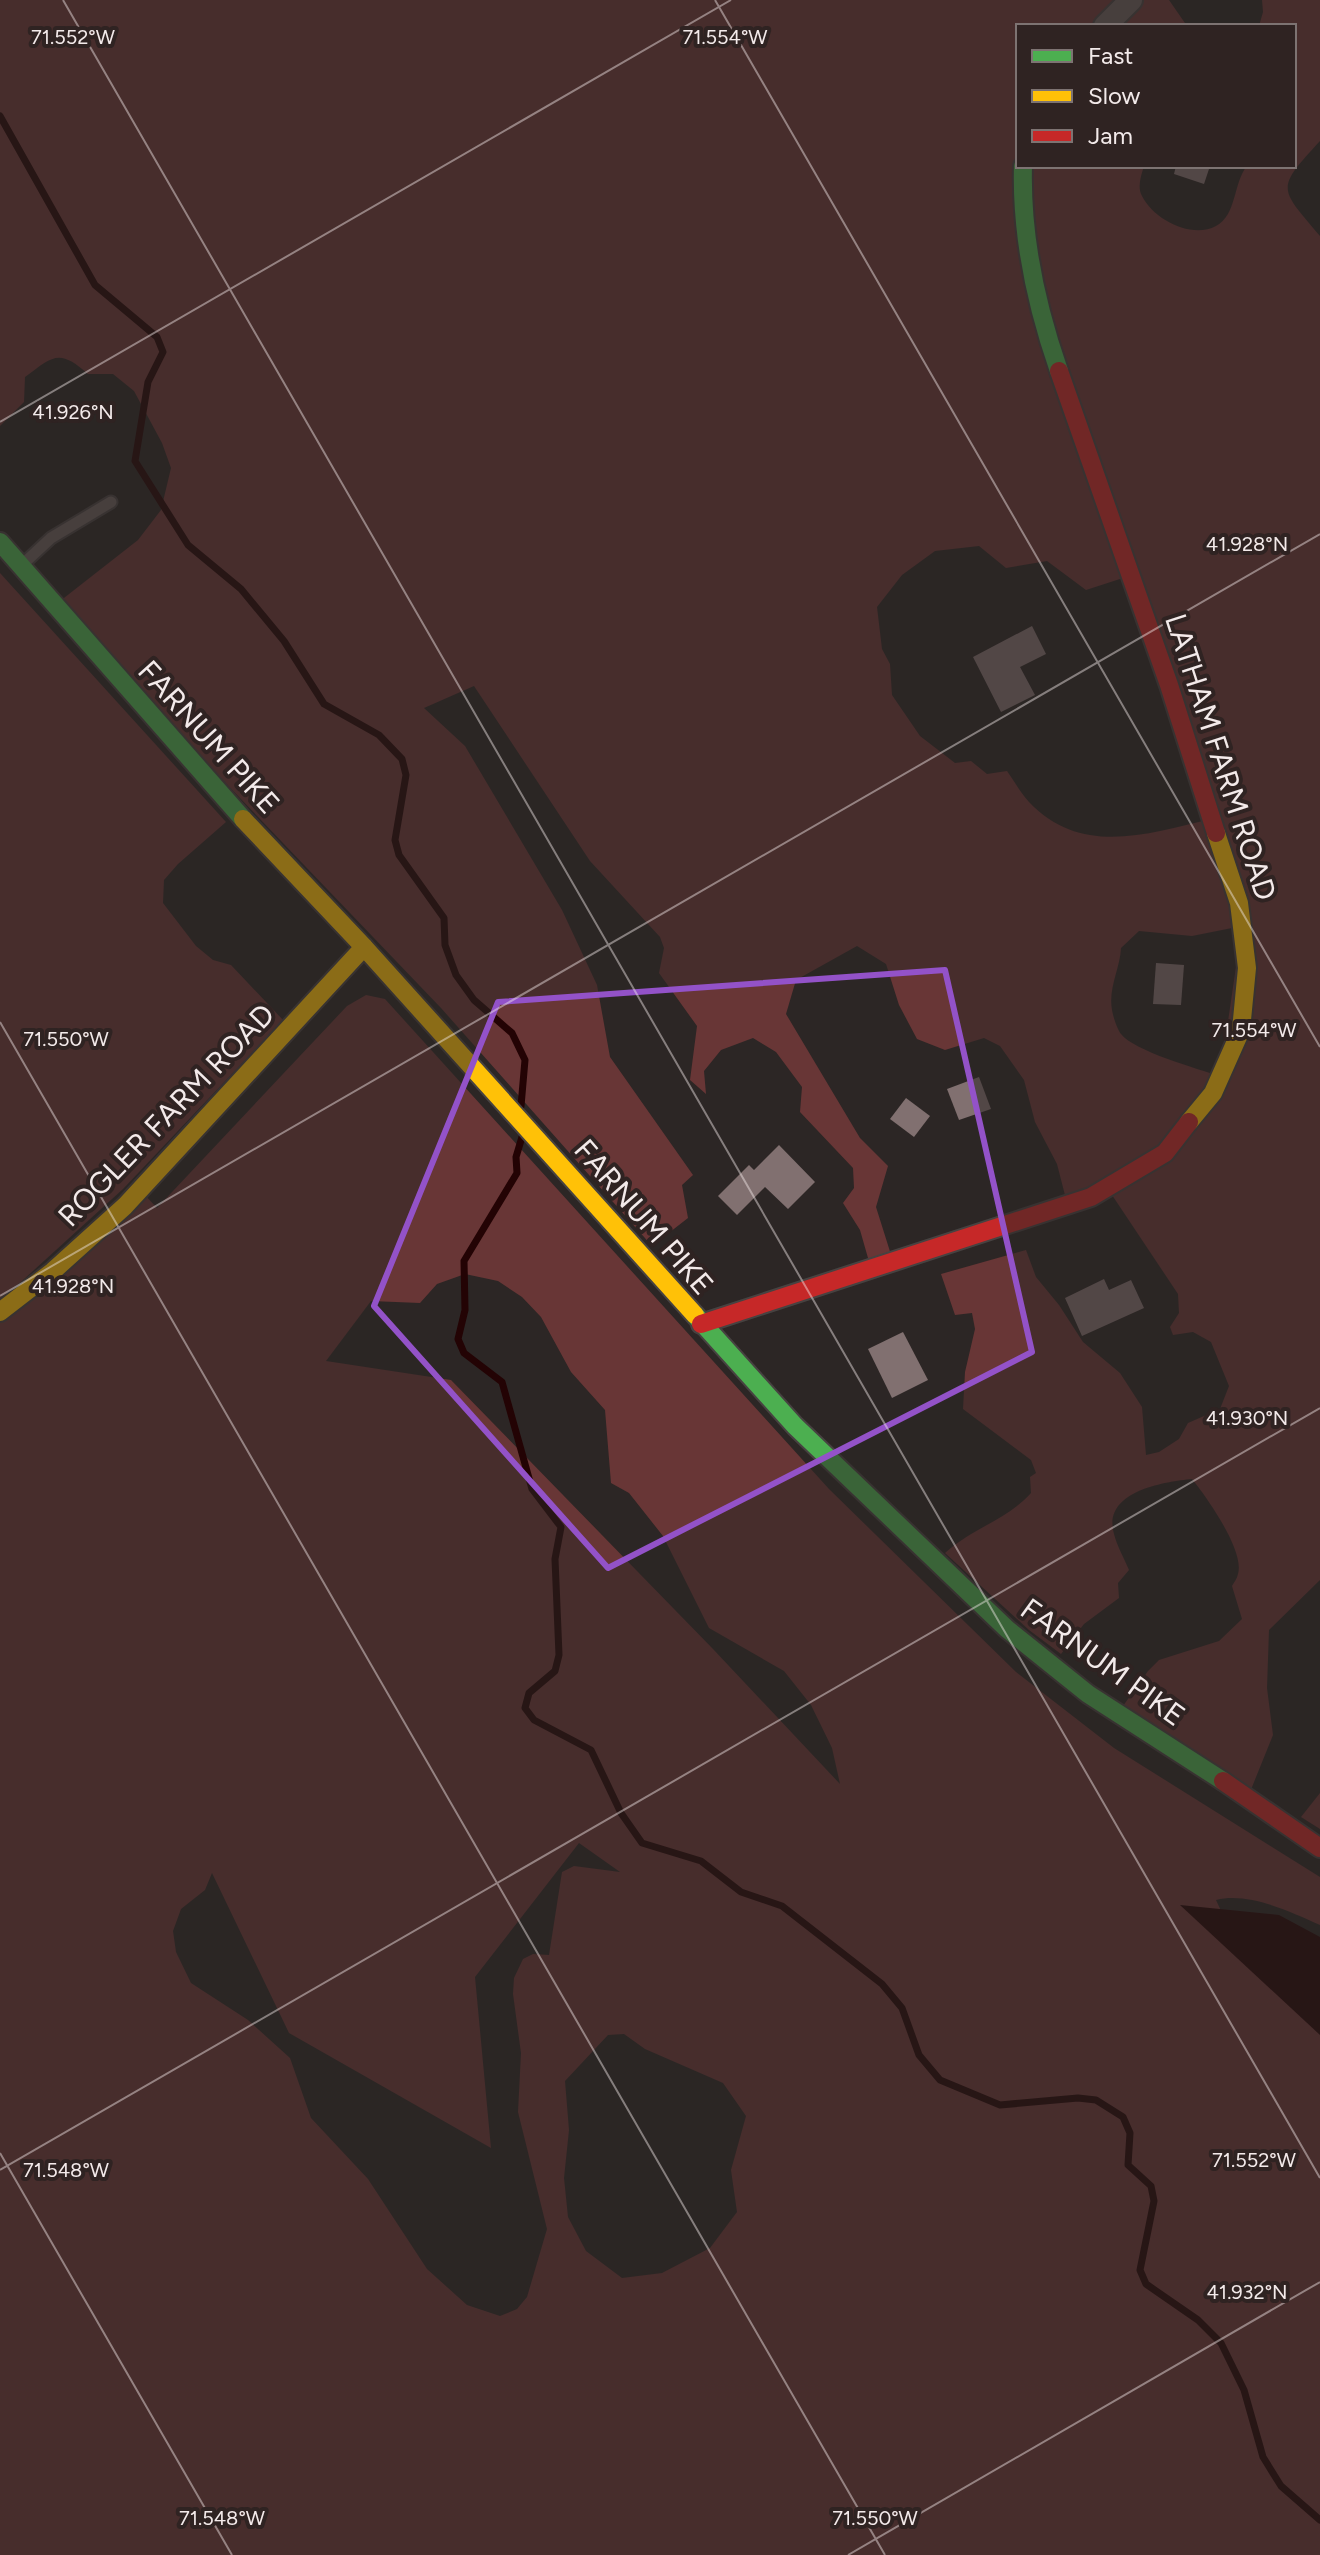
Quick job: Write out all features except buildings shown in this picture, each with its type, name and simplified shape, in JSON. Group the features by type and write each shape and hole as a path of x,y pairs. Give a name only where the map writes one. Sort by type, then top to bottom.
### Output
{"street":[{"path":"1107,24 1131,0"},
{"name":"LATHAM FARM ROAD","path":"701,1324 1091,1197 1165,1153 1213,1093 1241,1030 1247,968 1239,903 1169,685 1051,348 1032,276 1022,202 1023,168"},
{"name":"FARNUM PIKE","path":"0,542 209,782 364,947 795,1426 1007,1629 1088,1694 1199,1764 1320,1848"},
{"name":"ROGLER FARM ROAD","path":"0,1312 53,1271 125,1206 364,947"}],"lane":[{"path":"21,566 51,538 111,502"}],"highlighted area":[{"path":"945,970 1032,1352 608,1568 374,1306 498,1002"}],"shaded area":[{"path":"0,0 1169,0 1186,24 1016,24 1016,168 1143,168 1140,189 1148,205 1174,225 1196,230 1216,226 1223,221 1246,168 1296,168 1296,24 1260,24 1262,0 1320,0 1320,141 1295,170 1288,188 1296,207 1320,236 1320,1580 1269,1630 1267,1688 1273,1735 1250,1792 1118,1713 1159,1660 1219,1641 1242,1619 1232,1586 1238,1574 1236,1552 1223,1524 1192,1479 1137,1492 1117,1508 1113,1520 1114,1534 1129,1570 1118,1583 1119,1598 1084,1624 1061,1654 1029,1630 945,1553 1022,1502 1031,1493 1030,1477 1036,1473 1031,1460 963,1409 965,1372 975,1329 972,1313 955,1315 941,1274 1026,1250 1036,1277 1083,1342 1120,1373 1142,1407 1146,1455 1159,1452 1179,1439 1188,1423 1220,1409 1229,1386 1211,1342 1193,1332 1173,1335 1170,1327 1179,1313 1178,1294 1110,1192 1067,1203 1057,1164 1035,1122 1024,1080 1000,1046 984,1038 945,1050 917,1039 899,1005 886,964 857,946 796,980 786,1014 860,1138 888,1166 876,1207 893,1261 870,1265 860,1230 843,1203 854,1188 853,1168 800,1112 802,1087 776,1052 753,1038 721,1050 704,1071 706,1094 690,1080 697,1026 659,973 664,948 660,937 590,861 474,686 424,708 465,746 562,910 597,985 610,1057 693,1175 682,1185 688,1218 652,1246 441,1008 55,605 138,540 161,510 171,468 162,443 134,391 113,374 88,374 70,361 56,358 25,377 24,402 0,426","holes":["979,546 1006,568 1047,561 1086,590 1123,578 1211,819 1116,837 1093,836 1071,830 1049,819 1029,802 1007,771 987,774 971,761 955,763 920,736 892,695 890,664 882,649 877,607 902,575 935,551","1242,926 1220,1076 1152,1053 1121,1034 1112,1010 1113,986 1121,948 1139,931 1192,936"]},
{"path":"0,573 226,822 164,880 163,903 196,946 213,960 231,965 283,1020 123,1189 0,1301"},
{"path":"366,995 385,999 829,1489 1016,1672 1114,1748 1320,1877 1320,1925 1255,1901 1216,1900 1229,1928 1320,2018 1320,2555 0,2555 0,1316 143,1193 157,1208 347,1006","holes":["465,1274 498,1281 522,1297 541,1317 571,1372 605,1410 611,1483 629,1493 663,1536 709,1628 784,1671 811,1705 832,1748 840,1784 451,1380 326,1361 371,1301 420,1303 437,1284","579,1843 620,1872 574,1866 562,1872 549,1955 533,1954 523,1959 514,1978 513,1994 521,2053 518,2112 547,2229 527,2297 517,2309 500,2316 467,2305 427,2269 368,2179 311,2118 290,2058 248,2020 191,1983 176,1952 173,1931 181,1909 205,1890 212,1873 289,2033 491,2148 475,1977","624,2034 645,2049 723,2083 746,2116 731,2170 737,2212 710,2248 662,2273 622,2278 586,2251 568,2217 564,2178 569,2130 565,2081 608,2035"]},
{"path":"1320,1793 1320,1829 1301,1817"},
{"path":"1180,1905 1279,1915 1320,1937 1320,2035"}],"waterway":[{"path":"0,116 95,285 157,337 163,352 148,382 135,461 188,545 241,589 284,641 324,704 379,735 402,759 406,775 395,840 399,855 444,918 445,945 456,975 474,1000 512,1033 525,1060 521,1106"},
{"path":"522,1137 516,1157 517,1173 464,1261 465,1310 458,1339 464,1353 502,1382 532,1489 561,1527 555,1559 559,1655 555,1671 529,1693 525,1708 534,1720 591,1750 621,1813 642,1843 701,1861 741,1892 782,1906 882,1984 902,2008 919,2055 940,2080 1000,2105 1078,2098 1096,2100 1123,2117 1130,2133 1128,2165 1151,2186 1154,2201 1140,2270 1146,2284 1198,2320 1221,2343 1244,2390 1263,2457 1281,2486 1320,2520"}],"traffic: fast":[{"path":"1023,168 1027,244 1043,321 1059,371"},
{"path":"0,542 243,819"},
{"path":"695,1315 795,1426 1007,1629 1088,1694 1223,1781"}],"traffic: slow":[{"path":"243,819 364,947 695,1315"},
{"path":"1189,1122 1213,1093 1241,1030 1247,968 1239,903 1216,833"},
{"path":"0,1312 53,1271 125,1206 364,947"}],"traffic: jam":[{"path":"1059,371 1169,685 1216,833"},
{"path":"701,1324 1091,1197 1165,1153 1189,1122"},
{"path":"1223,1781 1320,1848"}]}
